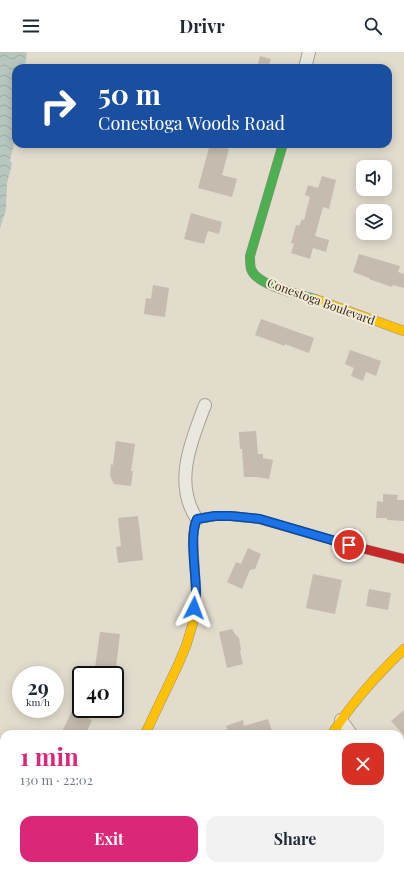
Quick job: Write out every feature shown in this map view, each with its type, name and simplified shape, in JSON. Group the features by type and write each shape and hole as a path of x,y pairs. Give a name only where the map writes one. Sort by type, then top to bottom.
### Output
{"street":[{"path":"306,64 309,52"},
{"name":"Conestoga Boulevard","path":"282,148 250,256 252,269 259,279 272,286 317,300 404,331"},
{"path":"197,519 188,502 186,470 187,457 204,405"},
{"path":"197,519 215,516 260,519 349,545 404,559"},
{"path":"147,730 178,665 193,623 196,592 193,537 197,519"},
{"path":"335,730 370,684 404,649"},
{"path":"341,720 348,730"}],"water":[{"path":"0,52 27,52 25,64 12,64 13,148 10,160 12,164 7,183 6,210 0,228"}],"building":[{"path":"260,56 271,59 269,64 258,64"},
{"path":"209,148 229,149 222,175 237,179 232,197 198,188"},
{"path":"322,176 336,180 329,209 323,207 315,236 329,240 326,252 313,248 310,259 291,253 294,244 291,243 296,225 299,226 302,219 304,220 310,197 305,195 308,185 318,188"},
{"path":"191,213 222,222 219,234 208,231 204,244 184,239"},
{"path":"359,254 400,266 398,272 404,274 404,288 393,285 392,287 353,272"},
{"path":"153,285 169,288 165,317 144,314 146,298 151,299"},
{"path":"261,319 314,338 309,353 255,335"},
{"path":"350,350 381,361 376,376 366,372 363,381 351,376 354,368 345,364"},
{"path":"256,431 258,454 263,454 263,458 273,460 269,479 244,477 239,432"},
{"path":"116,441 135,444 131,471 133,471 131,486 114,484 110,476"},
{"path":"383,494 398,495 397,500 404,500 404,521 376,518 377,501 383,502"},
{"path":"138,516 143,560 118,563 116,547 121,546 118,518"},
{"path":"248,548 261,554 255,569 250,570 242,589 227,582 236,562 241,564"},
{"path":"313,574 342,580 335,614 306,608"},
{"path":"369,589 391,593 388,610 366,606"},
{"path":"232,629 239,638 243,664 227,668 219,632"},
{"path":"100,632 120,634 116,666 95,666"},
{"path":"404,710 404,730 399,730 391,721"},
{"path":"72,711 72,718 88,718 92,720 88,730 63,730"},
{"path":"268,719 272,730 227,730 226,726 243,720 244,726"}],"traffic: fast":[{"path":"282,148 250,256 251,269 255,275 270,285 315,299"}],"traffic: slow":[{"path":"315,299 404,331"},
{"path":"147,730 178,665 193,623 196,592 193,537 197,519 215,516 259,519"},
{"path":"335,730 365,689 404,649"}],"traffic: jam":[{"path":"259,519 404,559"}],"route":[{"path":"194,608 196,592 193,537 197,519 215,516 244,516 260,519 349,545"}]}
